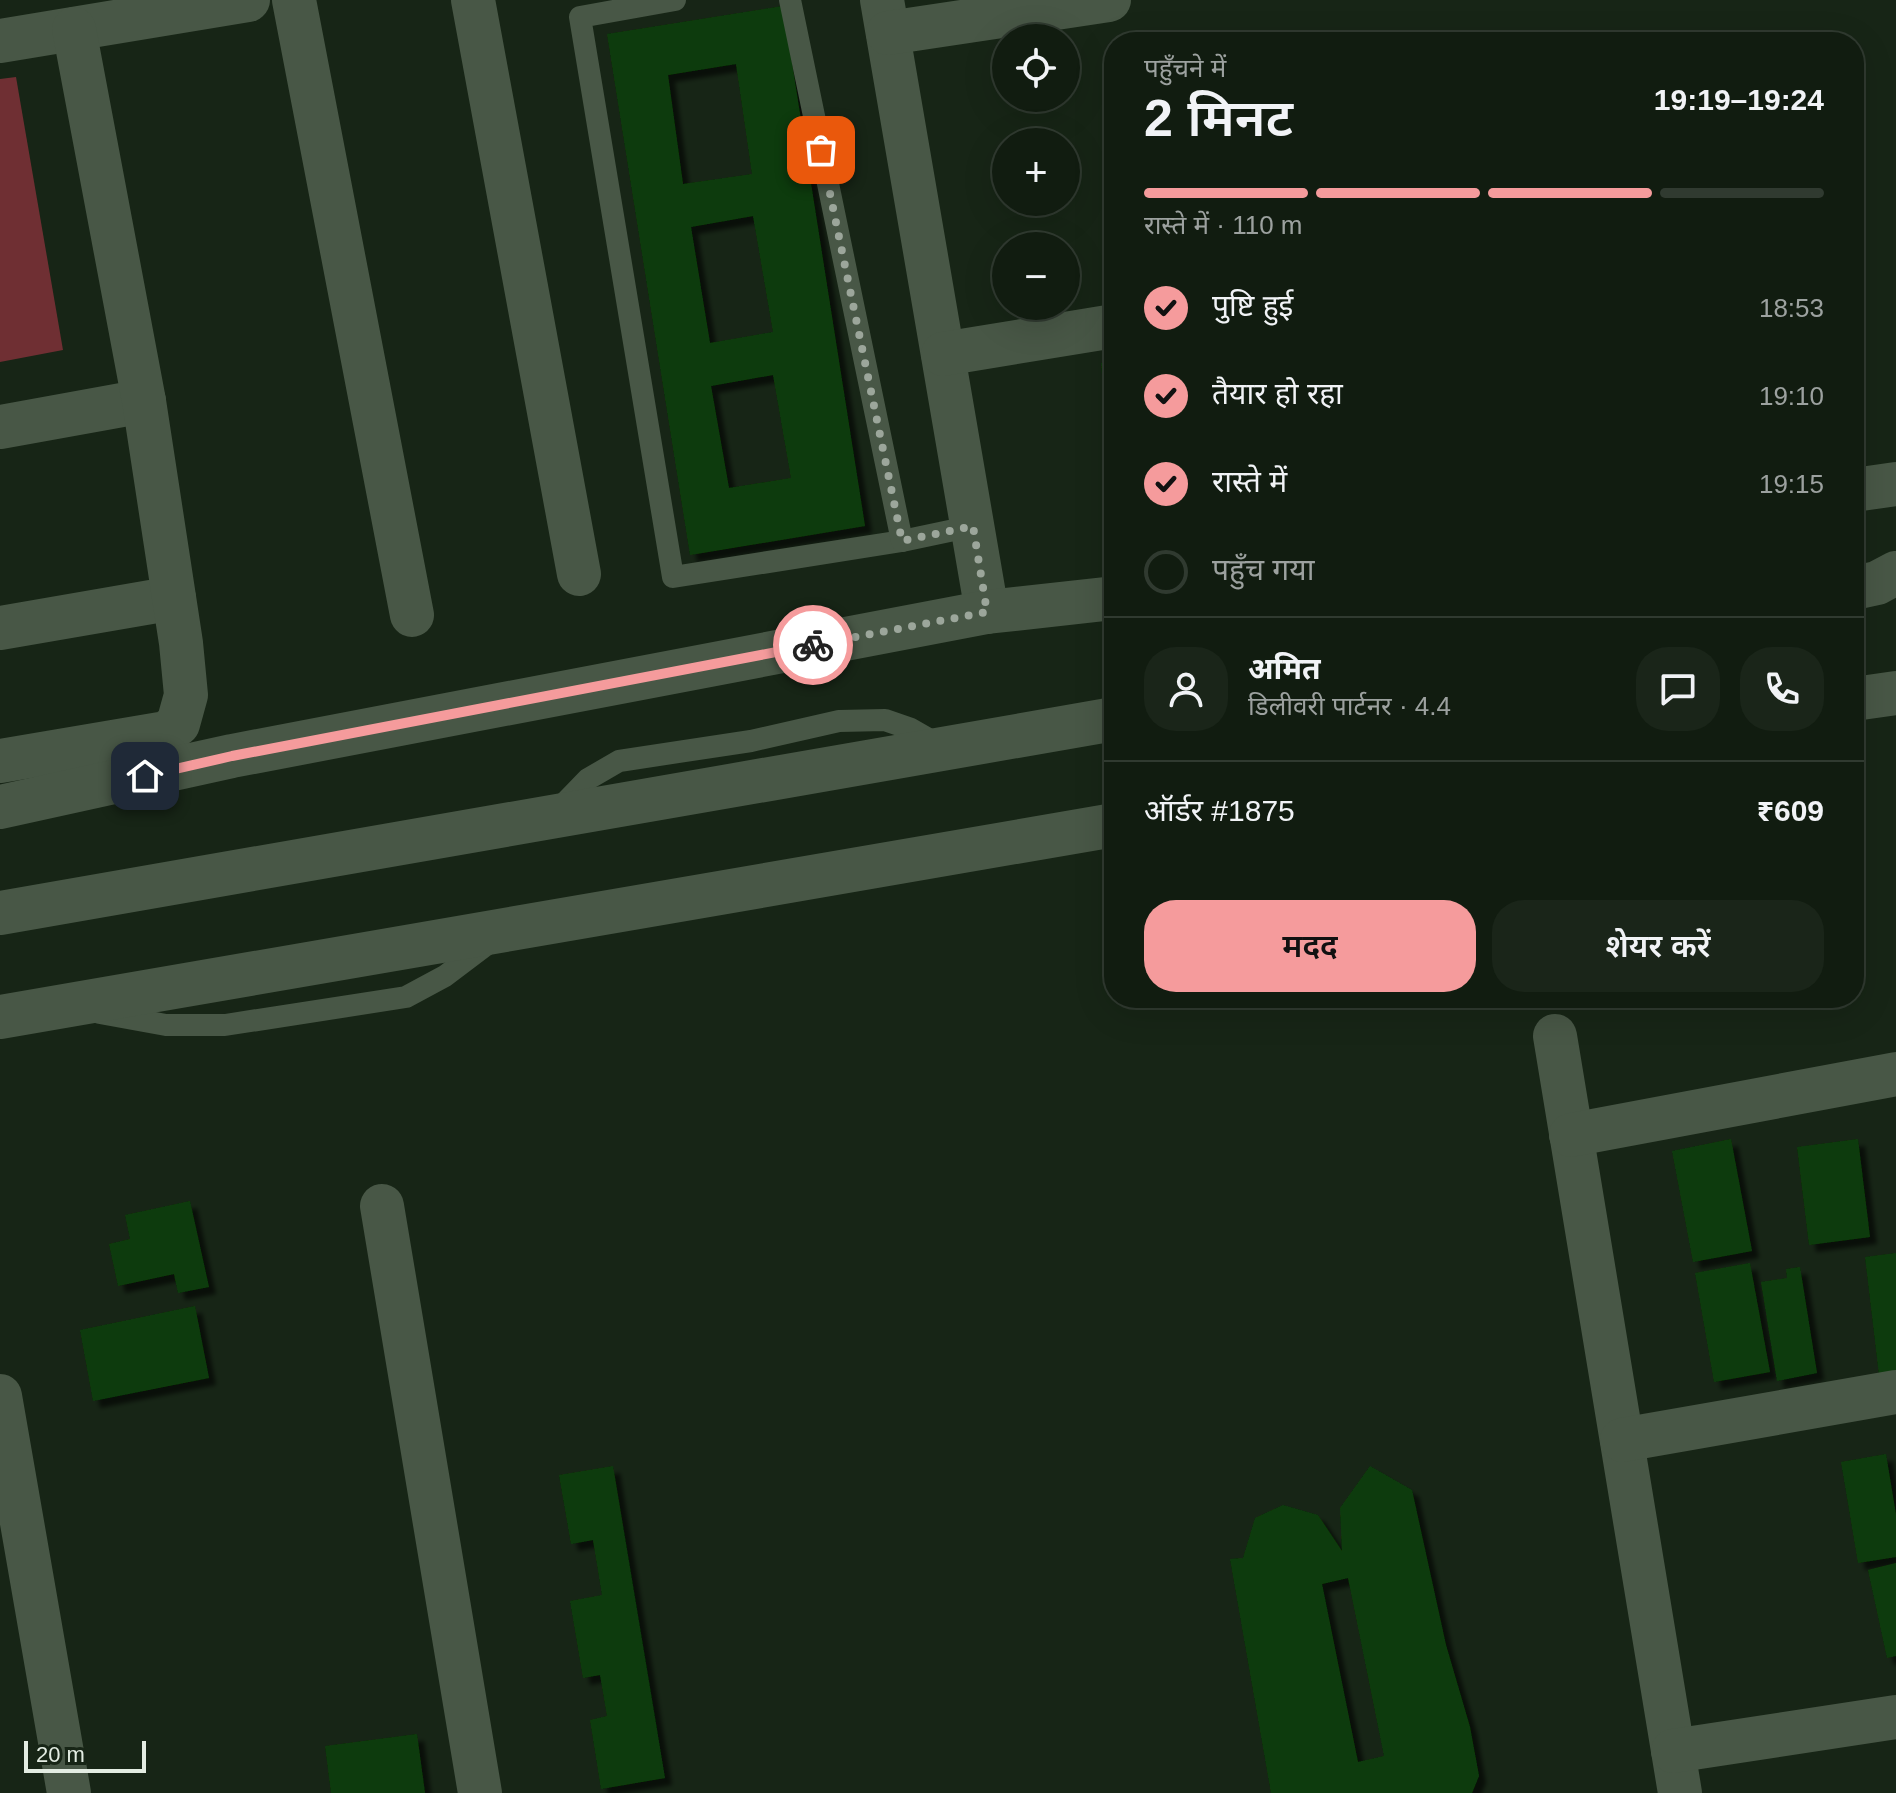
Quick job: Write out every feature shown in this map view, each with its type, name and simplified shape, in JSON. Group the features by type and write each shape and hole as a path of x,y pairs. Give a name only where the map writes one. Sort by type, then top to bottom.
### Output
{"street":[{"path":"0,41 248,0"},
{"path":"294,0 412,615"},
{"path":"473,0 579,574"},
{"path":"987,612 885,16 1109,0"},
{"path":"0,761 166,733 178,724 186,695 144,401 74,29"},
{"path":"943,354 1104,328"},
{"path":"0,427 144,401"},
{"path":"1864,489 1896,484"},
{"path":"1864,586 1896,573"},
{"path":"0,628 174,598"},
{"path":"0,807 232,756 987,612 1104,599"},
{"path":"1864,698 1896,693"},
{"path":"0,913 1104,721"},
{"path":"0,1017 1104,827"},
{"path":"1555,1036 1676,1772 1896,1717"},
{"path":"1571,1135 1896,1074"},
{"path":"382,1206 480,1793"},
{"path":"1622,1440 1896,1392"},
{"path":"0,1396 69,1793"}],"lane":[{"path":"675,0 578,9 673,577 902,541 973,526"},
{"path":"790,0 902,541"}],"shaded area":[{"path":"16,77 63,350 0,362 0,79"}],"building":[{"path":"783,6 865,526 690,555 607,34","holes":["736,64 752,174 683,184 668,75","753,216 773,332 710,343 691,227","773,375 791,478 729,488 711,386"]},
{"path":"1101,363 1104,363 1104,398"},
{"path":"1731,1139 1752,1251 1693,1262 1672,1151"},
{"path":"1858,1139 1870,1237 1809,1245 1797,1147"},
{"path":"190,1201 209,1287 178,1293 174,1274 118,1286 109,1244 130,1239 125,1215"},
{"path":"1896,1253 1896,1373 1879,1375 1865,1257"},
{"path":"1750,1263 1770,1372 1714,1382 1695,1273"},
{"path":"1800,1267 1817,1373 1777,1381 1761,1282 1787,1278 1786,1269"},
{"path":"195,1306 209,1378 93,1401 80,1330"},
{"path":"1886,1454 1896,1515 1896,1557 1858,1563 1841,1462"},
{"path":"613,1466 665,1778 601,1789 590,1720 607,1716 600,1675 583,1678 570,1601 602,1595 593,1540 571,1544 559,1475"},
{"path":"1370,1466 1412,1490 1446,1645 1470,1727 1479,1776 1472,1793 1271,1793 1230,1559 1243,1558 1255,1518 1283,1505 1318,1515 1342,1551 1340,1508","holes":["1348,1578 1384,1756 1358,1762 1322,1584"]},
{"path":"1896,1563 1896,1656 1887,1658 1868,1570"},
{"path":"417,1734 425,1793 331,1793 325,1746"}],"way so far":[{"path":"813,645 987,612 973,526 902,541 821,150"}],"route":[{"path":"145,776 232,756 813,645"}]}
